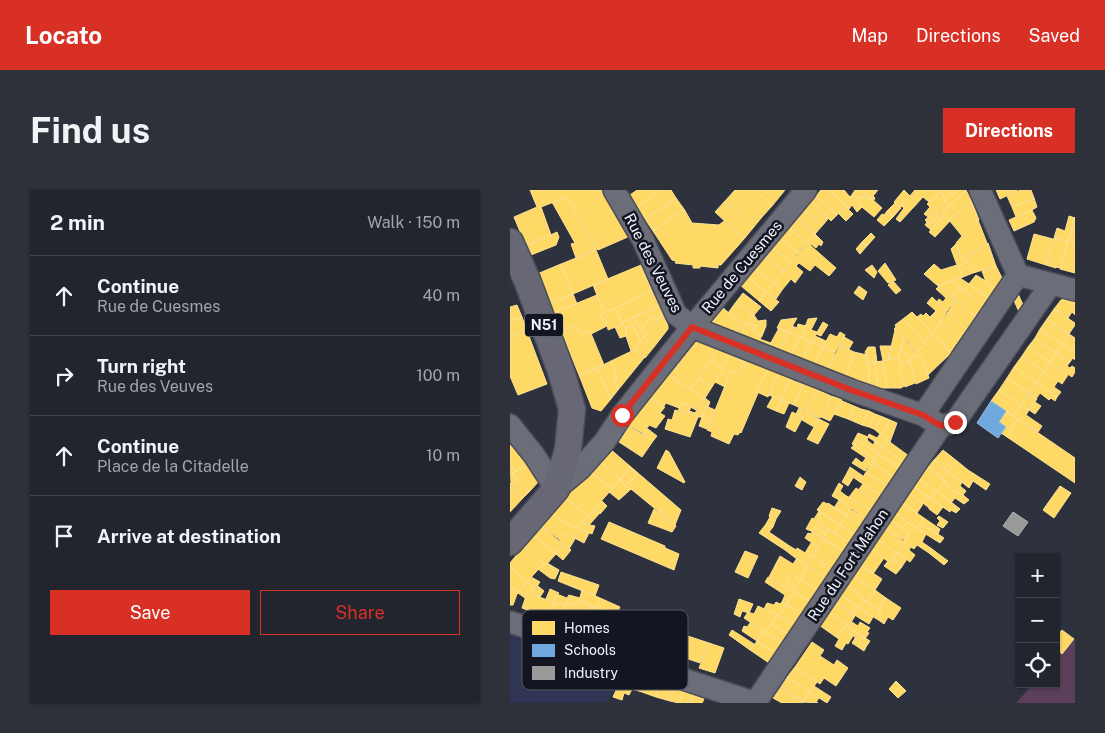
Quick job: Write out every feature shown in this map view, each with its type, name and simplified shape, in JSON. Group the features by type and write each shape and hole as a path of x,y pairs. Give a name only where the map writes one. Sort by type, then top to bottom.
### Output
{"main road":[{"name":"N51","path":"510,242 562,370 572,409 568,450 556,489 510,542"}],"street":[{"name":"Rue des Veuves","path":"614,190 643,240 676,314 692,327 851,390 923,415 941,426"},
{"name":"Rue de Cuesmes","path":"556,489 580,469 605,441 622,415 692,327 806,190"},
{"path":"980,190 1018,275"},
{"path":"1018,275 1075,290"},
{"path":"923,415 1018,275"},
{"path":"941,426 955,422 1051,284"},
{"path":"510,425 556,489"},
{"name":"Rue du Fort Mahon","path":"756,703 941,426"},
{"path":"510,622 522,626"},
{"path":"688,681 756,703"}],"shaded area":[{"path":"510,630 522,634 522,690 613,690 607,703 510,703"},
{"path":"1075,639 1075,703 1016,703 1029,688 1060,688 1060,655"}],"building: Homes":[{"path":"530,190 603,190 630,236 598,250 567,197 541,207 551,235 526,246 514,217 537,207"},
{"path":"637,190 662,190 637,207 630,195"},
{"path":"662,190 671,190 676,198 645,219 637,207"},
{"path":"735,190 755,190 772,206 762,217"},
{"path":"735,190 762,217 753,228 725,201"},
{"path":"755,190 785,190 772,206"},
{"path":"821,190 829,190 844,204 845,206 837,215 816,196"},
{"path":"829,190 844,190 850,197 844,204"},
{"path":"855,190 861,190 871,198 870,200 863,195 861,198 851,196"},
{"path":"861,190 878,190 873,196 874,200"},
{"path":"904,190 910,196 900,207 894,202"},
{"path":"915,190 941,191 929,202 923,197 900,222 896,219 904,208 901,206"},
{"path":"941,190 956,190 955,193 944,200"},
{"path":"956,190 966,190 950,206 944,200 955,193"},
{"path":"966,190 972,202 949,220 942,213"},
{"path":"996,190 1016,190 1017,191 1000,199"},
{"path":"1020,190 1031,190 1034,198 1012,207 1007,196"},
{"path":"941,191 945,201 928,217 924,214 930,207 927,204"},
{"path":"863,195 870,200 871,198 882,208 874,217 857,203"},
{"path":"816,196 837,215 831,221 811,201"},
{"path":"851,196 861,198 857,203 862,207 857,212 852,205 849,209 844,204"},
{"path":"567,197 597,249 576,258 571,244 575,243 552,202"},
{"path":"676,198 684,209 653,231 645,219"},
{"path":"1034,198 1037,207 1016,217 1012,207"},
{"path":"725,201 753,228 744,239 715,212"},
{"path":"811,201 828,219 822,226 804,210"},
{"path":"945,201 950,206 942,213 944,215 941,219 935,211"},
{"path":"972,202 979,220 962,236 949,220"},
{"path":"895,203 901,208 893,217 887,211"},
{"path":"845,206 853,214 846,221 838,213"},
{"path":"684,209 692,223 719,225 724,221 744,239 721,265 718,265 718,268 700,266 700,268 693,268 693,265 675,263 676,261 672,260 653,231"},
{"path":"805,210 822,226 815,234 798,218"},
{"path":"1032,210 1036,218 1034,222 1014,231 1009,220"},
{"path":"887,211 893,217 884,226 877,220"},
{"path":"935,211 938,216 930,225 925,220"},
{"path":"944,215 950,221 935,237 929,232"},
{"path":"938,216 941,219 931,230 925,225 927,222 930,225"},
{"path":"1069,216 1075,218 1068,242 1054,238 1057,228 1065,231"},
{"path":"1075,217 1075,242 1069,240"},
{"path":"797,218 815,234 807,243 789,228"},
{"path":"978,220 987,243 962,259 956,243"},
{"path":"789,228 807,243 798,253 780,238"},
{"path":"557,232 559,237 556,245 531,255 527,246"},
{"path":"871,233 875,237 867,246 862,242"},
{"path":"815,234 823,242 821,246 819,244 816,248 810,245 836,268 829,276 815,265 810,271 799,263 796,266 803,272 795,283 791,279 782,290 774,283"},
{"path":"1034,234 1053,239 1046,265 1027,259"},
{"path":"780,238 798,253 791,262 772,247"},
{"path":"1054,238 1068,242 1060,268 1046,265"},
{"path":"1068,240 1075,242 1075,273 1060,269"},
{"path":"862,242 867,246 860,254 856,249"},
{"path":"988,243 996,266 973,273 966,257"},
{"path":"956,244 962,259 966,257 968,262 958,266 963,277 938,286 924,274 934,264 941,270 957,265 951,249"},
{"path":"773,248 791,262 783,272 766,257"},
{"path":"596,250 608,279 573,294 561,264"},
{"path":"765,257 783,272 774,283 755,269"},
{"path":"968,262 973,273 963,277 958,266"},
{"path":"885,263 896,280 888,283 878,271"},
{"path":"561,264 573,294 549,304 537,274"},
{"path":"641,265 652,291 604,313 593,285"},
{"path":"872,265 877,272 874,278 865,270"},
{"path":"996,266 1002,278 995,289 986,282 982,271"},
{"path":"755,269 774,283 766,292 748,277"},
{"path":"976,275 995,289 990,299 969,284"},
{"path":"748,277 766,292 759,301 740,285"},
{"path":"960,278 969,284 964,291 952,281"},
{"path":"893,281 901,290 896,294 888,285"},
{"path":"952,281 960,288 953,297 938,286"},
{"path":"774,283 782,290 776,299 766,292"},
{"path":"969,284 990,299 984,306 964,291"},
{"path":"859,286 867,292 863,300 854,293"},
{"path":"939,286 956,300 947,311 937,302 939,299 943,302 946,298 936,289"},
{"path":"960,288 984,306 976,317 953,297"},
{"path":"1016,289 1027,314 1023,321 1012,296"},
{"path":"652,291 659,306 622,323 615,308"},
{"path":"766,292 779,302 771,311 759,301"},
{"path":"743,293 761,307 754,315 736,302"},
{"path":"573,294 577,304 553,313 549,304"},
{"path":"597,295 604,313 601,314 604,323 607,322 607,326 591,334 590,331 583,334 581,331 579,332 576,325 561,330 553,313"},
{"path":"932,297 947,311 941,322 933,314 936,311 927,303"},
{"path":"1065,299 1075,302 1075,315 1072,312 1068,318 1054,309 1061,300"},
{"path":"956,300 976,317 966,330 948,312"},
{"path":"736,302 754,315 745,325 728,313"},
{"path":"517,305 522,317 510,321 510,307"},
{"path":"659,306 663,314 658,320 652,315 641,330 634,317"},
{"path":"722,307 745,325 737,334 713,324 712,320"},
{"path":"615,308 623,324 608,330 607,322 604,323 601,314"},
{"path":"1054,309 1075,323 1069,334 1047,319"},
{"path":"912,312 933,333 925,343 903,319"},
{"path":"948,312 966,330 959,340 941,322"},
{"path":"926,313 930,317 933,314 941,322 933,333 917,317 921,314 923,316"},
{"path":"663,314 668,329 654,347 644,337"},
{"path":"652,315 658,320 644,337 641,330"},
{"path":"754,315 758,321 766,320 762,336 752,331 757,326 747,323"},
{"path":"522,317 527,330 510,337 510,321"},
{"path":"634,317 644,337 641,341 632,325 626,328 622,323"},
{"path":"797,318 789,332 777,328 781,320"},
{"path":"817,318 811,330 817,332 812,342 801,338 808,319"},
{"path":"903,319 925,343 917,352 894,329 895,325"},
{"path":"1047,319 1069,334 1062,344 1040,329"},
{"path":"823,322 828,325 821,336 816,334"},
{"path":"941,322 959,340 950,353 933,333"},
{"path":"747,323 757,326 752,331 762,336 760,339 771,343 769,347 738,334"},
{"path":"623,324 626,328 626,336 620,338 615,327"},
{"path":"798,324 806,326 801,338 789,332 792,326 797,328"},
{"path":"576,325 579,332 581,331 583,334 590,331 604,365 579,375 561,331"},
{"path":"632,325 641,341 636,349 631,351 626,336 626,328"},
{"path":"779,328 789,332 779,352 768,348"},
{"path":"1040,329 1062,344 1056,353 1035,338"},
{"path":"895,330 904,338 898,359 888,360"},
{"path":"527,331 547,384 518,395 510,376 510,337"},
{"path":"789,332 800,337 790,358 779,353"},
{"path":"840,332 845,335 835,352 823,347 830,334 837,337"},
{"path":"933,333 951,353 928,375 926,366 917,352 925,345"},
{"path":"1069,334 1075,338 1075,353 1062,344"},
{"path":"815,336 826,341 823,347 812,342"},
{"path":"644,337 654,347 645,358 635,348"},
{"path":"800,337 811,342 802,361 790,358"},
{"path":"844,337 853,342 849,349 840,345"},
{"path":"904,338 918,354 909,359 901,348"},
{"path":"1035,338 1056,353 1050,362 1028,347"},
{"path":"702,340 719,347 691,390 669,375 696,342"},
{"path":"811,342 823,347 813,368 802,361"},
{"path":"1062,344 1075,353 1075,360 1073,358 1070,362 1056,353"},
{"path":"840,345 854,352 845,380 825,371"},
{"path":"880,346 891,346 888,360 883,361"},
{"path":"719,347 730,353 723,369 710,361"},
{"path":"823,347 835,352 825,371 813,368"},
{"path":"868,347 875,347 877,362 867,363 865,352"},
{"path":"1028,347 1050,362 1044,371 1022,356"},
{"path":"901,348 910,360 901,363 898,359"},
{"path":"636,349 644,358 618,390 616,389 617,386 614,379 617,379 611,361"},
{"path":"854,352 867,355 869,388 845,380"},
{"path":"730,353 738,356 737,359 744,362 738,373 731,371 725,387 715,382"},
{"path":"1056,353 1070,362 1067,366 1075,368 1072,377 1050,362"},
{"path":"918,354 926,366 929,378 916,384 909,359"},
{"path":"739,355 769,367 741,433 738,435 734,434 729,444 711,436 712,432 707,430 731,371 737,373 740,371 744,362 737,359"},
{"path":"1022,356 1044,371 1036,382 1014,367"},
{"path":"897,358 901,363 900,372 904,386 901,388 887,388 882,361"},
{"path":"910,360 915,383 905,387 900,372 901,363"},
{"path":"611,361 617,379 614,379 618,388 616,389 618,390 611,399 597,368"},
{"path":"710,361 723,369 712,387 699,378"},
{"path":"882,361 887,388 878,388 875,362"},
{"path":"875,362 878,388 869,388 867,363"},
{"path":"1050,362 1068,375 1062,384 1044,371"},
{"path":"597,367 611,399 601,411 592,408 579,375"},
{"path":"769,367 779,371 768,397 757,392"},
{"path":"1014,367 1036,382 1029,393 1007,378"},
{"path":"1044,371 1058,381 1054,387 1061,392 1057,397 1036,382"},
{"path":"667,373 705,398 696,410 683,403 679,408 666,403 664,406 649,397"},
{"path":"778,374 791,378 781,400 769,395"},
{"path":"699,378 712,387 705,398 691,390"},
{"path":"791,378 803,384 794,405 781,400"},
{"path":"1007,378 1029,393 1021,405 999,390"},
{"path":"804,382 819,388 806,411 794,405"},
{"path":"1036,382 1057,397 1055,401 1051,398 1049,400 1040,393 1036,399 1029,394"},
{"path":"818,390 831,396 820,418 806,412"},
{"path":"999,390 1021,405 1013,416 991,401"},
{"path":"1029,394 1037,399 1029,410 1021,405"},
{"path":"773,396 781,400 776,411 767,407"},
{"path":"831,396 842,401 830,421 821,417"},
{"path":"649,397 665,407 660,413 665,416 656,428 649,425 644,434 629,425"},
{"path":"705,398 710,402 708,407 706,406 702,417 698,417 695,413"},
{"path":"781,400 789,403 784,414 776,411"},
{"path":"842,401 854,406 848,419 834,414"},
{"path":"1035,402 1041,406 1035,414 1029,410"},
{"path":"683,403 691,407 688,414 678,410"},
{"path":"1021,405 1029,410 1026,415 1042,426 1038,432 1013,416"},
{"path":"706,406 715,410 710,421 702,417"},
{"path":"854,406 861,409 855,422 848,419"},
{"path":"799,408 819,419 814,427 802,420 803,417 796,414"},
{"path":"861,409 869,411 862,425 855,422"},
{"path":"675,410 688,414 689,411 695,413 698,417 690,437 665,429 668,419 672,420"},
{"path":"869,411 875,414 869,427 862,425"},
{"path":"1006,411 1018,419 1007,437 1001,433 1006,427 999,422"},
{"path":"792,412 803,417 795,432 786,427"},
{"path":"875,414 883,417 874,429 869,427"},
{"path":"702,417 710,421 707,429 699,426"},
{"path":"883,417 890,420 880,434 874,429"},
{"path":"819,419 829,424 818,444 807,439"},
{"path":"1018,419 1075,458 1075,483 1007,437"},
{"path":"890,420 897,423 890,442 880,434"},
{"path":"629,426 653,441 642,457 619,442"},
{"path":"648,429 657,436 653,441 643,434"},
{"path":"858,433 868,437 867,440 873,445 875,441 882,446 878,453 857,440 854,445 852,444"},
{"path":"869,434 877,438 880,434 887,440 882,446 868,437"},
{"path":"857,440 878,453 874,459 854,445"},
{"path":"887,440 909,456 904,463 882,446"},
{"path":"516,441 531,461 516,472 510,463 510,446"},
{"path":"854,445 874,459 865,471 852,463 856,458 862,463 866,458 851,448"},
{"path":"882,446 904,463 900,469 878,454"},
{"path":"609,448 631,467 620,479 599,461"},
{"path":"666,450 669,452 684,483 657,468"},
{"path":"943,450 957,461 948,471 934,460"},
{"path":"878,454 899,467 900,469 895,478 872,462"},
{"path":"934,460 949,472 942,479 928,467"},
{"path":"599,461 620,479 612,489 590,471"},
{"path":"957,461 990,484 986,490 973,481 969,488 948,471"},
{"path":"531,462 540,480 529,492 512,473"},
{"path":"872,462 895,478 889,487 866,472"},
{"path":"510,463 516,472 512,473 517,479 511,483"},
{"path":"631,467 636,476 625,486 620,479"},
{"path":"631,467 681,510 675,525 625,486 636,476"},
{"path":"850,467 863,476 860,482 847,473"},
{"path":"928,467 945,481 936,492 919,479"},
{"path":"590,471 612,489 588,516 565,498"},
{"path":"866,472 889,487 882,496 860,482"},
{"path":"949,472 962,482 960,486 966,491 963,495 951,490 942,479"},
{"path":"847,473 853,478 848,486 842,482"},
{"path":"800,477 806,482 802,490 795,486"},
{"path":"517,479 529,492 523,498 511,483"},
{"path":"620,479 625,486 631,489 619,500 609,492"},
{"path":"919,479 936,492 931,499 914,487"},
{"path":"945,481 951,490 969,500 964,504 955,498 951,503 937,491"},
{"path":"510,483 523,498 510,512"},
{"path":"839,483 843,486 840,491 845,495 841,501 832,496"},
{"path":"863,484 882,496 878,502 859,489"},
{"path":"1060,486 1071,493 1054,518 1043,510"},
{"path":"914,487 928,496 923,503 909,493"},
{"path":"856,488 878,502 872,511 849,497"},
{"path":"937,491 960,509 956,513 951,510 950,512 931,499"},
{"path":"909,493 923,503 917,513 902,503"},
{"path":"845,495 872,511 866,519 841,501"},
{"path":"928,496 943,507 937,515 923,503"},
{"path":"565,498 588,516 577,528 563,522 552,513"},
{"path":"839,500 851,508 846,515 834,508"},
{"path":"602,501 607,506 600,514 594,509"},
{"path":"823,502 828,503 846,515 840,525 817,510"},
{"path":"901,502 924,518 916,528 894,513"},
{"path":"772,508 781,511 773,527 766,524"},
{"path":"594,509 599,514 589,525 581,523"},
{"path":"654,509 676,526 672,532 648,523"},
{"path":"850,509 866,519 862,525 846,515"},
{"path":"819,511 822,513 817,522 828,529 826,533 815,527 811,531 806,529 812,518 814,519"},
{"path":"552,513 563,522 589,533 584,543 565,533 559,539 541,526"},
{"path":"822,513 840,525 835,533 817,522"},
{"path":"895,513 907,522 902,528 889,519"},
{"path":"846,515 862,525 855,535 840,525"},
{"path":"939,516 948,522 943,528 937,525 940,521 937,518"},
{"path":"924,518 940,529 938,534 919,524"},
{"path":"889,519 908,532 907,535 909,536 905,540 884,526"},
{"path":"609,522 679,554 674,570 601,539"},
{"path":"907,522 926,534 922,542 932,549 929,553 917,545 914,549 911,547 909,550 915,555 910,562 898,553 905,542 904,539 909,536 907,535 908,532 902,528"},
{"path":"581,523 595,526 592,534 577,528"},
{"path":"766,524 773,527 769,532 788,545 785,550 759,533"},
{"path":"919,524 944,538 940,543 916,528"},
{"path":"840,525 855,535 850,543 835,533"},
{"path":"541,526 563,544 556,554 534,535"},
{"path":"884,526 905,542 897,554 876,538"},
{"path":"815,527 826,533 823,538 811,531"},
{"path":"828,529 850,543 844,551 823,539"},
{"path":"812,532 823,538 818,547 805,538 808,533 811,534"},
{"path":"565,533 575,539 569,549 559,539"},
{"path":"534,535 556,554 546,565 524,546"},
{"path":"876,538 897,554 890,563 870,548"},
{"path":"823,539 844,551 831,571 813,556"},
{"path":"811,543 818,547 812,557 805,553"},
{"path":"563,545 571,550 563,560 556,554"},
{"path":"788,545 812,557 806,566 785,550"},
{"path":"524,546 544,563 527,582 510,566 510,563"},
{"path":"870,548 884,558 873,574 859,564"},
{"path":"932,549 948,561 944,565 929,553"},
{"path":"745,551 758,556 748,578 735,572"},
{"path":"898,553 907,559 901,568 894,558"},
{"path":"780,556 793,564 797,558 807,567 800,580 791,574 786,581 796,588 794,592 769,577"},
{"path":"813,556 832,572 827,579 806,566"},
{"path":"894,558 901,568 896,574 884,566"},
{"path":"544,563 559,570 555,579 550,578 538,569"},
{"path":"859,564 882,579 875,590 852,575"},
{"path":"510,566 527,582 518,593 510,586"},
{"path":"807,567 827,579 820,591 800,580"},
{"path":"561,572 599,585 595,596 558,581"},
{"path":"791,574 801,580 796,588 786,581"},
{"path":"852,575 875,590 867,602 846,584"},
{"path":"531,577 540,582 535,589 527,582"},
{"path":"768,577 794,592 787,605 782,602 785,595 765,582"},
{"path":"801,580 820,591 814,603 794,592"},
{"path":"527,582 535,589 532,594 527,593 525,598 518,593"},
{"path":"846,584 864,600 859,608 840,594"},
{"path":"510,586 518,593 513,605 510,605"},
{"path":"538,586 544,591 540,597 532,594"},
{"path":"550,589 559,593 554,602 546,599"},
{"path":"582,590 600,598 597,608 579,601"},
{"path":"875,590 886,598 879,610 867,602"},
{"path":"794,592 814,603 807,615 786,605"},
{"path":"527,593 554,602 551,610 527,610 522,608"},
{"path":"557,594 569,599 566,606 554,602"},
{"path":"840,594 857,606 853,614 835,602"},
{"path":"569,595 580,598 577,606 567,603"},
{"path":"600,598 620,607 618,610 597,608"},
{"path":"886,598 901,608 893,620 888,617 884,624 880,621 881,611 879,610"},
{"path":"739,599 753,604 749,613 742,611 740,617 734,614"},
{"path":"864,600 881,611 880,621 859,608"},
{"path":"579,601 589,604 587,610 564,610 567,603 577,606"},
{"path":"554,602 566,606 564,610 551,610"},
{"path":"776,602 780,604 782,602 787,605 779,616 764,609 767,603 774,605"},
{"path":"835,602 855,616 848,627 828,612"},
{"path":"786,605 807,615 800,627 779,616"},
{"path":"589,606 597,608 596,610 587,610"},
{"path":"758,606 777,615 766,633 744,618 748,612 754,614"},
{"path":"857,606 873,617 869,624 853,614"},
{"path":"828,612 846,624 836,637 819,625"},
{"path":"777,615 800,627 794,637 771,624"},
{"path":"852,622 858,626 860,622 870,628 865,639 848,627"},
{"path":"750,623 763,631 757,641 742,631 744,626 747,627"},
{"path":"771,624 794,637 786,646 766,633"},
{"path":"846,624 870,641 866,647 843,627"},
{"path":"843,627 853,636 842,650 835,646 839,639 836,637"},
{"path":"732,630 754,644 750,650 729,635"},
{"path":"1062,630 1074,639 1062,654 1060,652 1060,632"},
{"path":"763,631 786,646 779,656 757,641"},
{"path":"688,636 709,643 700,663 688,659"},
{"path":"855,638 866,647 864,651 852,643"},
{"path":"757,641 779,656 772,665 750,650"},
{"path":"812,642 824,650 820,656 834,665 837,660 848,668 836,686 824,678 820,684 795,667"},
{"path":"709,643 724,648 715,673 699,668"},
{"path":"795,667 817,682 810,692 787,677"},
{"path":"787,677 810,692 804,702 781,687"},
{"path":"896,681 906,691 898,698 889,689"},
{"path":"814,686 831,697 827,703 810,692"},
{"path":"781,687 804,702 782,703 773,698"},
{"path":"616,690 632,690 629,695 624,693 622,700 613,697"},
{"path":"642,690 658,690 656,697 642,692"},
{"path":"658,690 674,690 670,701 656,697"},
{"path":"674,690 683,691 679,703 670,701"},
{"path":"683,691 693,695 690,703 679,703"},
{"path":"810,692 819,698 816,702 818,703 803,702"},
{"path":"693,695 704,699 702,703 690,703"}],"building: Schools":[{"path":"991,401 1006,411 999,422 1006,427 998,438 977,423"}],"building: Industry":[{"path":"1013,512 1028,522 1018,536 1003,526"}],"route":[{"path":"622,415 692,327 851,390 923,415 941,426 955,422"}]}
